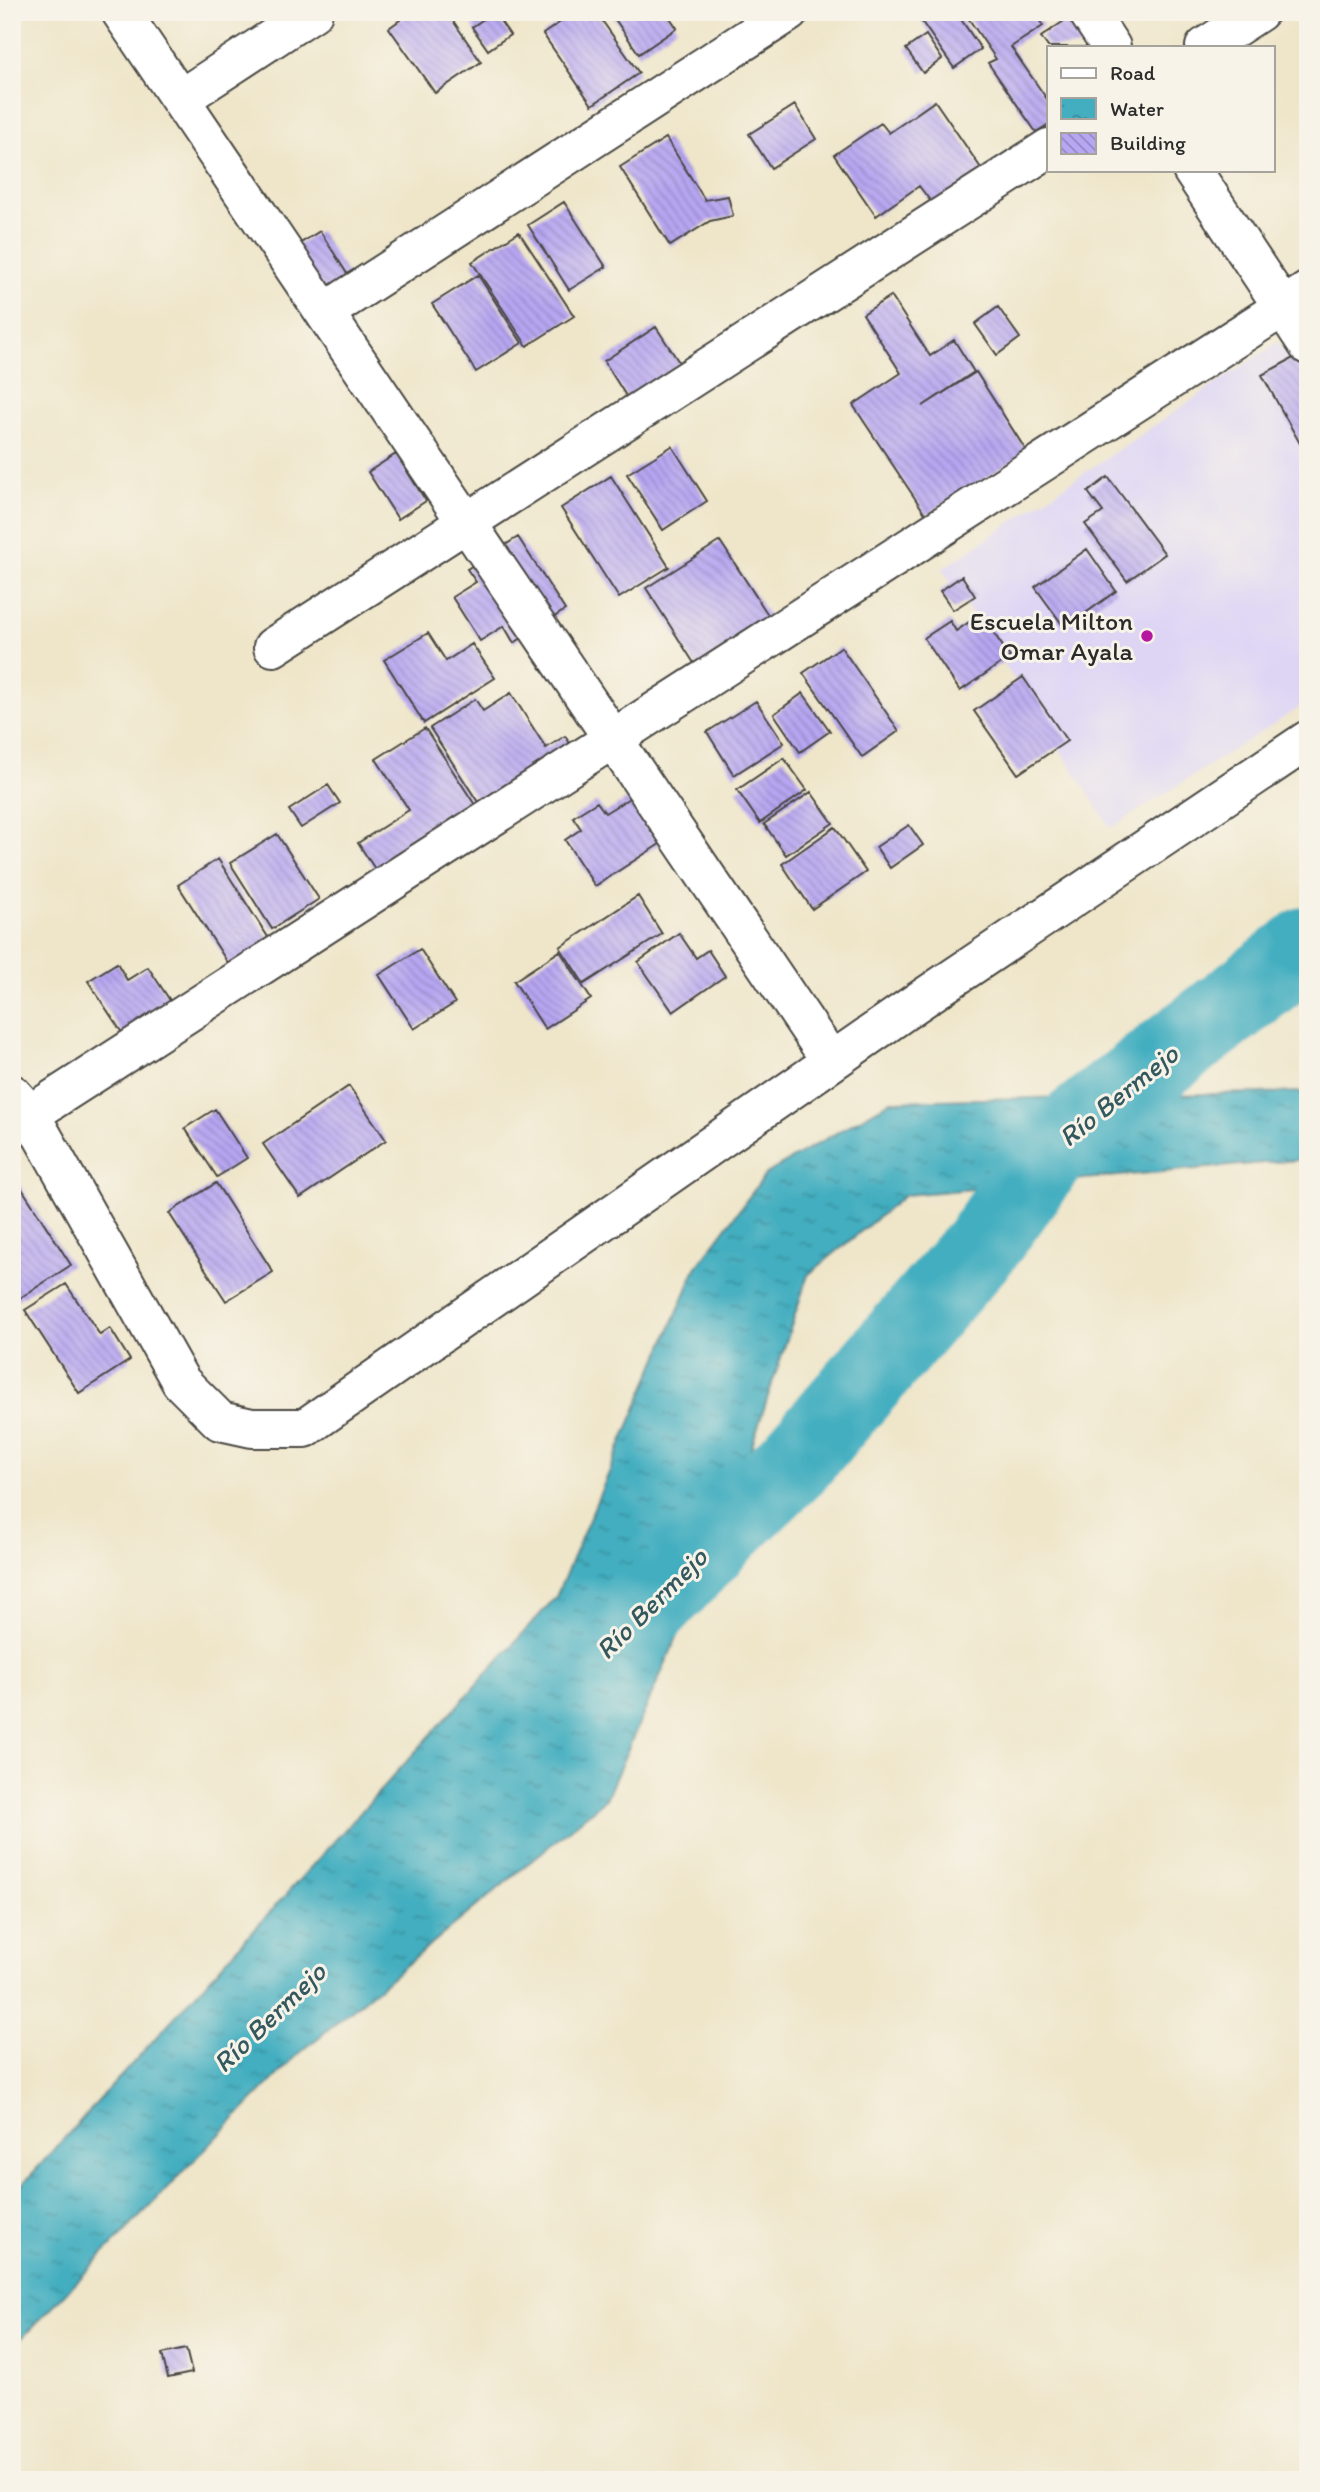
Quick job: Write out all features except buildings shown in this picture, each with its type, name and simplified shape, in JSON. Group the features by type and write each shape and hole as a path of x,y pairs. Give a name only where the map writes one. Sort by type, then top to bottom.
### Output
{"street":[{"path":"121,12 831,1062"},
{"path":"180,99 313,12"},
{"path":"325,312 789,12"},
{"path":"1088,12 1110,46"},
{"path":"1207,46 1259,12"},
{"path":"273,647 1047,149"},
{"path":"1194,172 1295,299 1308,345"},
{"path":"1295,299 18,1112 181,1382 220,1421 252,1428 305,1428 831,1062 1308,740"}],"shaded area":[{"name":"Escuela Milton Omar Ayala","path":"1278,342 1308,388 1308,702 1111,828 942,569"}],"water":[{"path":"1308,1092 1308,1159 905,1195 808,1275 724,1530 606,1799 295,2057 12,2348 12,2196 556,1597 696,1268 766,1174 891,1101"}],"waterway":[{"name":"Río Bermejo","path":"647,1611 724,1530 794,1463 981,1246 1057,1141 1308,946"}],"place":[{"name":"Escuela Milton Omar Ayala","path":"1147,636"}]}
